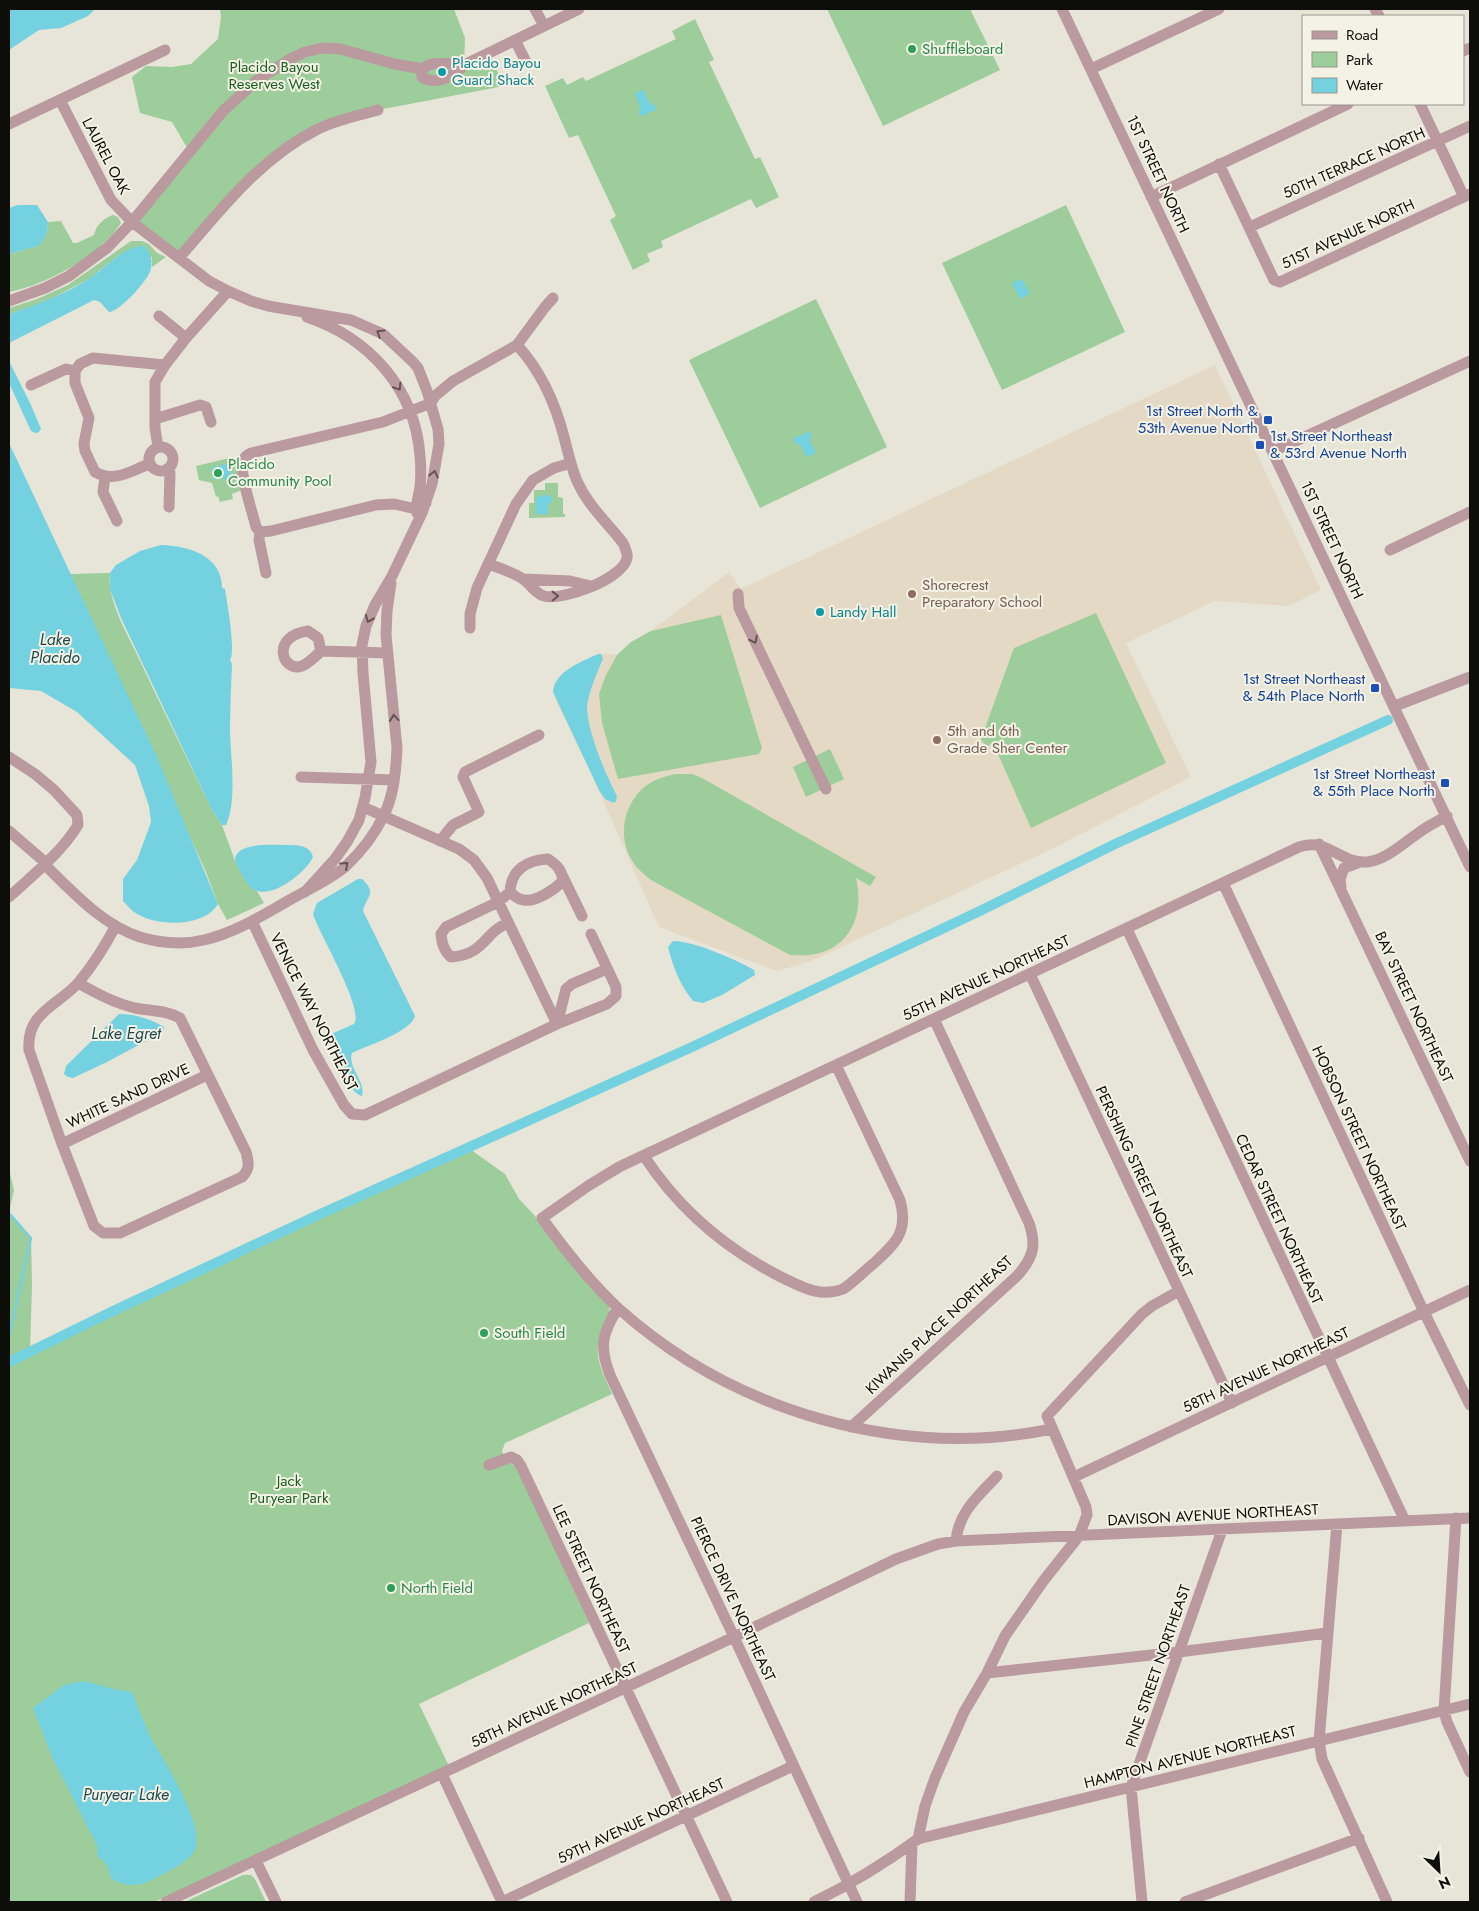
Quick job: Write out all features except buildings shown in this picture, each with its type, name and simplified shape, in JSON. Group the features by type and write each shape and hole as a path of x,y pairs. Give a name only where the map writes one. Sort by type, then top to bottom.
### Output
{"street":[{"path":"535,9 544,26"},
{"path":"423,69 422,77 427,81 434,81 456,74 464,65 579,9"},
{"name":"1ST STREET NORTH","path":"1062,9 1274,451 1470,867"},
{"path":"1091,69 1219,9"},
{"path":"515,40 526,62"},
{"path":"9,301 45,288 68,276 107,248 132,222 223,111 256,82 290,59 304,52 322,48 340,49 395,64 423,69 437,63 464,65"},
{"path":"9,124 165,50"},
{"name":"LAUREL OAK","path":"60,100 111,200 132,222 209,281 228,292 251,301 290,310"},
{"path":"1151,197 1346,105"},
{"path":"1420,105 1467,196"},
{"path":"179,258 261,167 288,146 336,121 378,110"},
{"name":"50TH TERRACE NORTH","path":"1250,227 1470,126"},
{"name":"51ST AVENUE NORTH","path":"1219,164 1274,280 1280,282 1467,196"},
{"path":"158,447 155,418 155,382 165,365 186,338 228,292"},
{"path":"266,573 259,540 260,532 256,527 242,472 242,462 247,455 383,422 410,411 433,399 453,381 517,345 553,298"},
{"path":"290,310 319,313 351,320 383,334 403,351 418,368 433,399 439,444 435,469 420,510 392,576 375,605 366,626 362,652 371,762 363,807 348,842 305,892"},
{"path":"290,310 333,327 364,347 400,390 414,420 420,454 420,510"},
{"path":"159,316 186,338"},
{"path":"517,345 529,358 548,388 559,418 577,482 588,502 616,534 626,551 627,558 616,573 570,595 554,597 537,593 524,579"},
{"path":"149,464 117,477 105,477 95,472 84,451 89,418 75,382 75,371 80,364 93,358 165,365"},
{"path":"1274,451 1470,361"},
{"path":"31,385 66,369 75,371"},
{"path":"155,418 200,405 206,407 210,422"},
{"path":"158,447 167,448 172,454 173,462 167,469 159,471 149,464 150,453 158,447"},
{"path":"470,628 472,602 516,504 525,489 543,473 571,463"},
{"path":"167,469 170,473 169,507"},
{"path":"105,477 103,492 117,521"},
{"path":"260,532 271,531 376,505 394,504 420,510"},
{"path":"1390,550 1470,512"},
{"path":"488,564 524,579 570,581 591,586"},
{"path":"9,831 46,863 49,869 81,901 116,927 140,937 182,944 204,940 252,921 326,881 362,849 384,815 394,780 397,748 388,653 387,611 392,576"},
{"path":"738,594 739,608 826,789"},
{"path":"321,652 388,653"},
{"path":"1395,706 1470,677"},
{"path":"440,841 453,825 479,812 463,777 465,772 539,735"},
{"path":"9,757 35,774 54,790 76,814 78,825 73,834 46,863 9,897"},
{"path":"301,777 394,780"},
{"path":"363,807 459,849 474,860 487,878 557,1024"},
{"path":"1319,844 1344,858 1361,862 1381,858 1425,828 1447,816"},
{"name":"BAY STREET NORTHEAST","path":"1319,844 1470,1161"},
{"name":"55TH AVENUE NORTHEAST","path":"618,1308 570,1257 542,1218 606,1175 644,1156 1299,847 1319,844"},
{"path":"510,892 510,881 514,874 528,864 540,859 548,859 556,864 562,874 582,916"},
{"name":"BAY STREET NORTHEAST","path":"1343,893 1340,885 1341,873 1344,868 1361,862"},
{"path":"510,892 519,899 526,901 556,888 563,881 562,874"},
{"name":"HOBSON STREET NORTHEAST","path":"1223,883 1424,1312 1470,1404"},
{"path":"508,923 498,927 485,942 470,953 452,957 446,952 441,942 441,934 446,927 498,902 510,892"},
{"name":"VENICE WAY NORTHEAST","path":"252,921 313,1050 344,1105 352,1114 365,1115 557,1024"},
{"path":"78,983 115,1002 135,1008 171,1013 180,1018 246,1152 249,1164 247,1172 242,1177 120,1233 103,1233 94,1226 62,1144 29,1050 28,1036 32,1024 78,983 102,951 116,927"},
{"name":"CEDAR STREET NORTHEAST","path":"1127,929 1405,1521"},
{"path":"557,1024 607,1004 616,996 616,988 591,934"},
{"path":"557,1024 566,989 572,984 607,969"},
{"name":"PERSHING STREET NORTHEAST","path":"1030,974 1232,1403"},
{"name":"KIWANIS PLACE NORTHEAST","path":"851,1427 1017,1276 1028,1262 1033,1249 1034,1241 1029,1223 934,1019"},
{"path":"644,1156 674,1196 713,1233 748,1259 815,1292 835,1292 843,1289 897,1240 904,1220 900,1200 836,1065"},
{"name":"WHITE SAND DRIVE","path":"62,1144 207,1075"},
{"name":"58TH AVENUE NORTHEAST","path":"1074,1477 1470,1290"},
{"path":"910,1902 915,1841 935,1778 964,1712 987,1673 1000,1644 1022,1610 1079,1536 1087,1515 1086,1506 1047,1416 1114,1343 1152,1306 1179,1291"},
{"path":"618,1308 672,1351 724,1382 803,1414 851,1427 934,1438 996,1438 1052,1429"},
{"name":"PIERCE DRIVE NORTHEAST","path":"618,1308 606,1328 603,1341 606,1363 857,1902"},
{"name":"LEE STREET NORTHEAST","path":"488,1465 511,1457 517,1460 521,1466 727,1902"},
{"path":"956,1542 963,1514 993,1479 999,1492"},
{"path":"1456,1518 1444,1711 1447,1722 1470,1772"},
{"name":"DAVISON AVENUE NORTHEAST","path":"956,1542 1470,1518"},
{"path":"1337,1524 1318,1741 1322,1759 1387,1902"},
{"name":"PINE STREET NORTHEAST","path":"1142,1902 1131,1787 1222,1530"},
{"name":"58TH AVENUE NORTHEAST","path":"166,1902 734,1637 896,1559 938,1544 956,1542"},
{"path":"987,1673 1179,1652 1327,1633"},
{"name":"HAMPTON AVENUE NORTHEAST","path":"814,1902 848,1885 915,1841 1470,1704"},
{"name":"59TH AVENUE NORTHEAST","path":"502,1902 793,1766"},
{"path":"442,1774 502,1902"},
{"path":"1185,1902 1359,1838"},
{"path":"256,1861 276,1902"}],"shaded area":[{"path":"1215,365 1321,590 1288,606 1214,601 1126,643 1191,777 1052,849 811,961 777,971 659,927 590,771 556,701 553,692 554,684 559,677 598,654 617,655 631,642 651,631 729,572 741,589"}],"green space":[{"name":"Placido Bayou Reserves West","path":"220,9 454,9 465,38 464,65 489,53 504,86 378,110 288,146 179,258 132,222 189,151 172,122 140,113 132,77 146,66 172,67 191,64 218,39 221,17"},
{"path":"827,9 970,9 1000,70 883,126"},
{"path":"695,19 714,60 709,62 755,159 760,157 779,197 756,208 751,199 661,241 663,247 647,254 650,261 633,270 610,220 616,216 578,135 569,138 545,86 563,78 567,85 583,77 586,81 676,39 672,31"},
{"path":"1066,205 1125,332 1002,390 942,263"},
{"path":"113,215 118,217 121,223 112,235 87,257 55,276 9,292 9,254 38,246 47,232 48,222 61,221 73,243 77,243 94,235 101,222"},
{"path":"131,241 142,241 149,244 157,253 166,257 152,267 152,257 119,255 89,279 47,301 9,314 9,308 37,299 68,285"},
{"path":"816,299 887,447 760,508 689,360"},
{"name":"Placido Community Pool","path":"234,457 242,490 232,494 233,499 220,502 218,496 216,497 212,483 199,480 196,466"},
{"path":"545,483 558,483 558,497 563,498 563,514 565,514 565,517 529,518 529,503 534,503 534,490 545,490"},
{"path":"110,573 110,584 115,608 126,632 212,810 222,825 235,861 249,885 257,891 264,903 227,920 218,904 206,872 70,574"},
{"path":"1096,613 1166,763 1031,828 993,743 986,747 981,739 1014,648"},
{"path":"721,615 762,748 759,754 618,779 602,723 599,694 606,675 617,655 631,642 651,631"},
{"path":"830,749 844,779 806,797 793,767"},
{"path":"676,774 692,774 702,778 876,877 870,886 856,878 857,911 853,925 846,936 836,945 823,952 808,955 790,955 651,880 640,870 631,859 627,850 624,833 626,814 634,798 647,785 661,778"},
{"name":"Jack Puryear Park","path":"467,1147 505,1174 519,1199 535,1216 576,1270 609,1306 610,1312 598,1346 598,1359 612,1394 505,1443 502,1451 508,1463 517,1467 589,1623 419,1704 449,1766 222,1873 154,1902 9,1902 9,1213 31,1238 30,1352 111,1312"},
{"path":"9,1169 14,1190 9,1213"},
{"path":"243,1875 251,1875 255,1879 266,1902 184,1902"}],"water":[{"path":"13,9 95,9 88,16 61,28 39,30 9,50 9,11"},
{"path":"643,89 649,102 656,106 655,111 649,112 644,116 639,114 640,106 635,94"},
{"path":"18,205 37,205 48,222 47,232 38,246 9,254 9,208"},
{"path":"145,246 152,265 140,287 120,307 109,312 100,302 94,300 9,343 9,314 78,285 94,276 131,248"},
{"path":"1022,279 1030,294 1020,299 1012,283"},
{"path":"9,361 31,405 41,429 39,432 31,431 9,383"},
{"path":"811,432 810,441 816,453 806,457 801,446 794,442 794,437 801,436"},
{"name":"Lake Placido","path":"9,443 156,755 218,904 211,912 202,917 179,923 154,920 134,912 123,901 123,879 137,860 151,822 149,806 135,765 77,712 41,691 9,688"},
{"path":"229,463 233,478 214,480 211,468"},
{"path":"541,495 552,496 552,503 548,503 548,514 536,514 536,499"},
{"path":"161,545 192,550 202,554 216,568 222,588 225,589 232,647 230,660 232,664 230,733 232,793 226,825 222,825 212,810 121,618 110,589 110,573 116,565 140,551"},
{"path":"601,654 603,659 589,696 588,717 598,753 617,796 614,803 605,799 599,790 553,692 558,678 570,668"},
{"path":"263,845 297,845 309,850 313,857 304,870 288,882 271,891 262,892 251,888 235,861 236,855 241,850 247,848"},
{"path":"358,879 362,879 367,884 370,892 363,911 415,1016 412,1022 397,1033 352,1053 352,1064 363,1090 362,1096 356,1093 346,1079 329,1035 354,1024 356,1016 353,1003 340,971 313,914 317,903"},
{"path":"673,941 703,947 726,956 754,970 755,975 722,995 703,1003 693,1001 681,982 672,962 668,947"},
{"name":"Lake Egret","path":"119,1014 137,1016 154,1022 164,1027 163,1032 73,1078 64,1074 66,1066"},
{"name":"Puryear Lake","path":"85,1681 132,1692 151,1738 174,1777 195,1826 197,1839 195,1850 185,1862 142,1884 124,1884 111,1878 104,1861 98,1857 97,1845 53,1759 33,1708 64,1685"}],"waterway":[{"path":"9,1362 316,1216 692,1047 982,910 1115,844 1388,720"},
{"path":"9,1213 31,1238 9,1336"}],"place":[{"name":"Shuffleboard","path":"912,49"},
{"name":"Placido Bayou Guard Shack","path":"442,72"},
{"name":"1st Street North & 53th Avenue North","path":"1268,420"},
{"name":"1st Street Northeast & 53rd Avenue North","path":"1260,445"},
{"name":"Placido Community Pool","path":"218,473"},
{"name":"Shorecrest Preparatory School","path":"912,594"},
{"name":"Landy Hall","path":"820,612"},
{"name":"1st Street Northeast & 54th Place North","path":"1375,688"},
{"name":"5th and 6th Grade Sher Center","path":"937,740"},
{"name":"1st Street Northeast & 55th Place North","path":"1445,783"},
{"name":"South Field","path":"484,1333"},
{"name":"North Field","path":"391,1588"}]}
